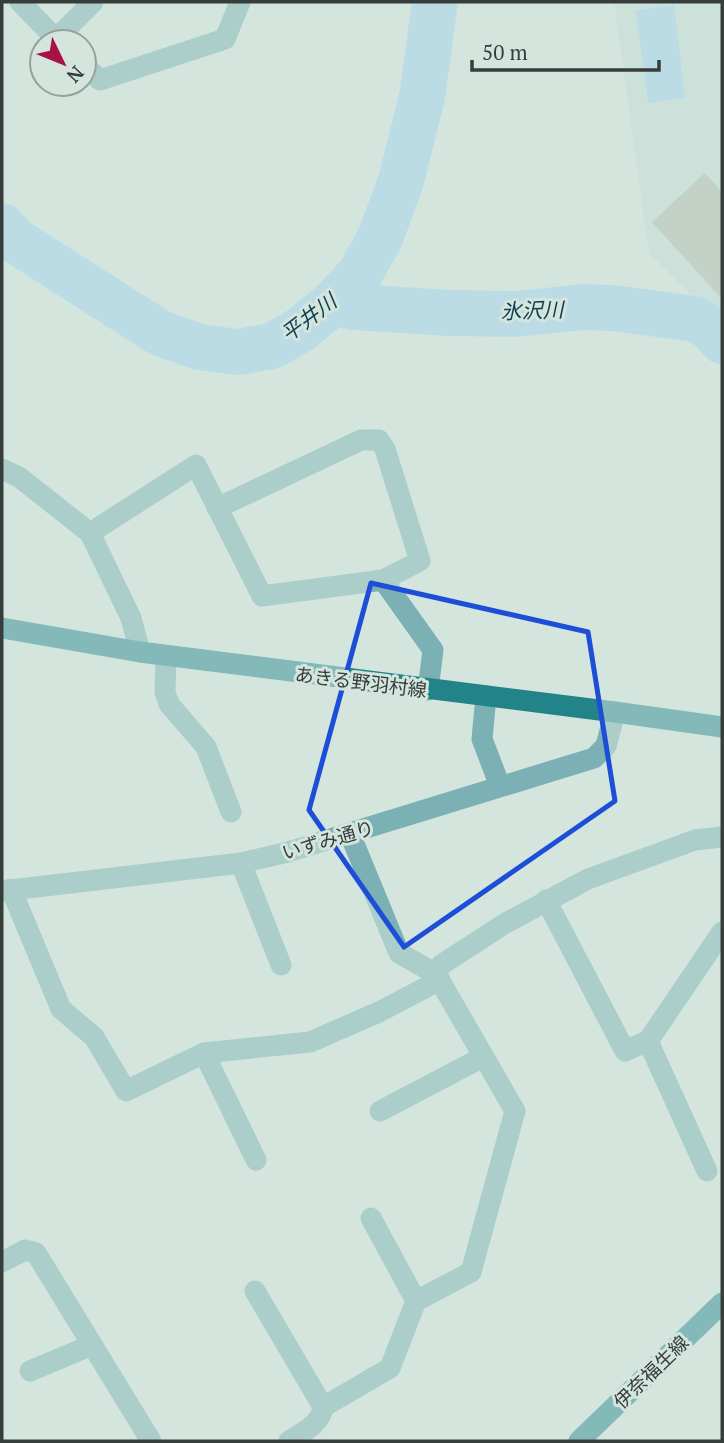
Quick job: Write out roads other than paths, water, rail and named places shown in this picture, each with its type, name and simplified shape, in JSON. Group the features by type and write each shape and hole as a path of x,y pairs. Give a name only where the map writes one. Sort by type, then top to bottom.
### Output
{"main road":[{"name":"あきる野羽村線","path":"2,628 166,656 722,727"},
{"name":"伊奈福生線","path":"579,1441 722,1303"}],"street":[{"path":"20,2 45,28"},
{"path":"70,28 93,2"},
{"path":"98,78 100,80 225,39 240,2"},
{"path":"90,533 196,465 217,508 262,596 383,580 420,561 385,449 379,440 361,440 217,508"},
{"path":"2,469 19,477 90,533 131,618 140,652"},
{"path":"383,580 433,650 428,690"},
{"path":"166,656 165,692 169,704 206,747 231,812"},
{"path":"486,696 482,739 500,786"},
{"name":"いずみ通り","path":"6,890 241,863 350,834 594,758 606,746 615,712"},
{"path":"323,1407 390,1368 416,1301 471,1272 514,1111 438,977 399,953 350,834"},
{"path":"6,890 61,1009 94,1037 126,1091 204,1053 310,1042 379,1012 438,977 441,965 504,924 588,879 695,840 722,837"},
{"path":"241,863 281,965"},
{"path":"546,900 625,1051 648,1041 722,932"},
{"path":"648,1041 707,1171"},
{"path":"204,1053 256,1160"},
{"path":"380,1111 483,1057"},
{"path":"371,1218 416,1301"},
{"path":"2,1262 25,1250 36,1253 151,1441"},
{"path":"255,1291 323,1407 322,1414 310,1428 289,1441"},
{"path":"30,1371 92,1345"}],"water":[{"path":"674,5 685,98 648,103 636,10"}],"waterway":[{"name":"平井川","path":"2,226 16,241 160,333 199,347 238,352 272,346 300,330 333,303 359,275 380,238 401,181 422,97 435,2"},
{"name":"氷沢川","path":"333,303 355,307 450,313 517,314 582,307 613,308 695,319 711,328 722,341"}]}
